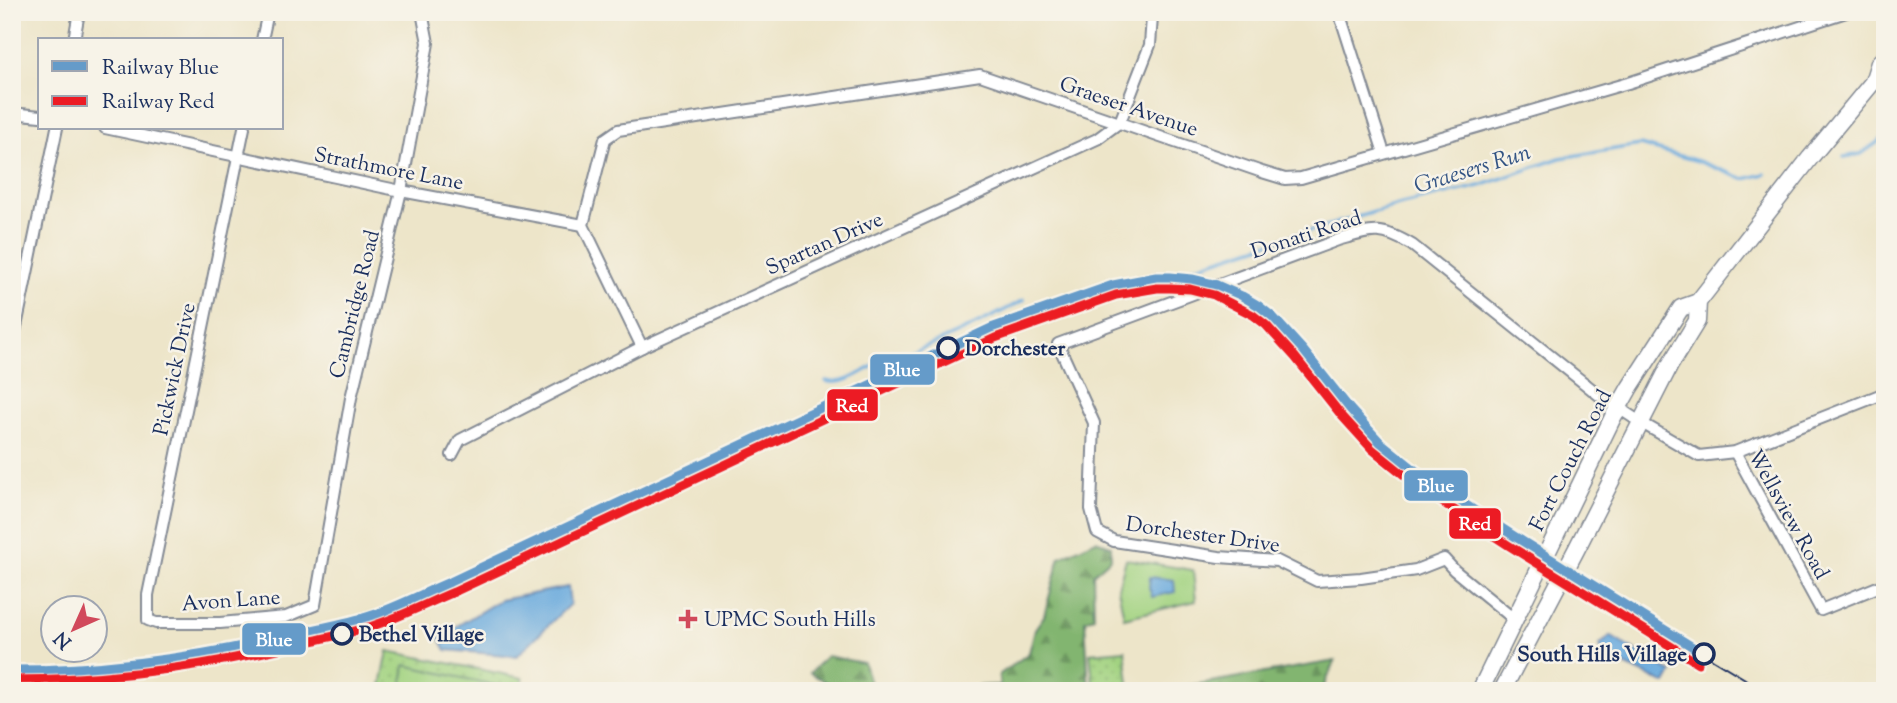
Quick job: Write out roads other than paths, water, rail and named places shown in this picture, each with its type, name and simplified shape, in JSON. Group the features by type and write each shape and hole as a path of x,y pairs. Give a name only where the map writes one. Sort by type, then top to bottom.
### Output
{"street":[{"path":"74,38 79,12"},
{"path":"262,38 268,12"},
{"name":"Cambridge Road","path":"315,605 351,398 401,191 428,43 422,12"},
{"path":"1339,12 1384,153"},
{"name":"Graeser Avenue","path":"583,225 605,139 618,130 980,75 1284,179 1301,178 1616,87 1846,12"},
{"path":"1120,122 1150,45 1152,17"},
{"name":"Fort Couch Road","path":"1480,691 1597,447 1618,408 1681,308 1698,302 1810,158 1879,81 1879,63 1885,57"},
{"path":"12,113 38,116"},
{"name":"Spartan Drive","path":"452,455 460,440 642,347 1097,139 1120,122"},
{"path":"12,346 18,294 57,130"},
{"name":"Strathmore Lane","path":"115,130 401,191 583,225"},
{"name":"Pickwick Drive","path":"148,620 148,595 244,130"},
{"path":"583,225 642,347"},
{"name":"Donati Road","path":"1058,344 1338,240 1381,231 1412,245 1599,395 1640,422"},
{"name":"Fort Couch Road","path":"1502,691 1670,365 1697,321 1698,302"},
{"name":"Dorchester Drive","path":"1058,344 1094,423 1091,509 1097,532 1114,541 1219,557 1277,561 1318,581 1416,570 1444,559 1515,620"},
{"path":"1735,452 1885,393"},
{"name":"Wellsview Road","path":"1640,422 1699,456 1735,452 1821,610 1885,584"},
{"name":"Avon Lane","path":"148,620 156,624 220,623 286,617 315,605"}],"water":[{"path":"1150,577 1174,580 1175,592 1152,597"},
{"path":"568,587 570,604 517,656 446,650 439,637 500,600"},
{"path":"1610,636 1672,673 1666,684 1602,655 1600,645"}],"waterway":[{"name":"Graesers Run","path":"1844,157 1861,154 1885,137"},
{"name":"Graesers Run","path":"1191,268 1402,204 1480,186 1560,158 1640,145 1698,161 1744,179 1765,174"},
{"name":"Graesers Run","path":"826,381 849,379 885,360 912,353 984,321 1024,300"}],"tram line":[{"path":"1704,654 1765,691"}],"rail line":[{"name":"Blue","path":"12,670 123,664 195,655 267,641 376,614 450,582 991,328 1113,285 1156,277 1192,279 1217,285 1259,306 1273,317 1303,350 1380,442 1426,479 1704,654"},
{"name":"Red","path":"12,680 87,677 198,665 272,651 372,626 454,592 995,338 1116,295 1157,288 1190,289 1214,295 1253,315 1266,325 1295,357 1372,449 1419,487 1698,663"}],"place":[{"name":"Dorchester","path":"948,348"},
{"name":"UPMC South Hills","path":"688,619"},
{"name":"Bethel Village","path":"342,634"},
{"name":"South Hills Village","path":"1704,654"}]}
